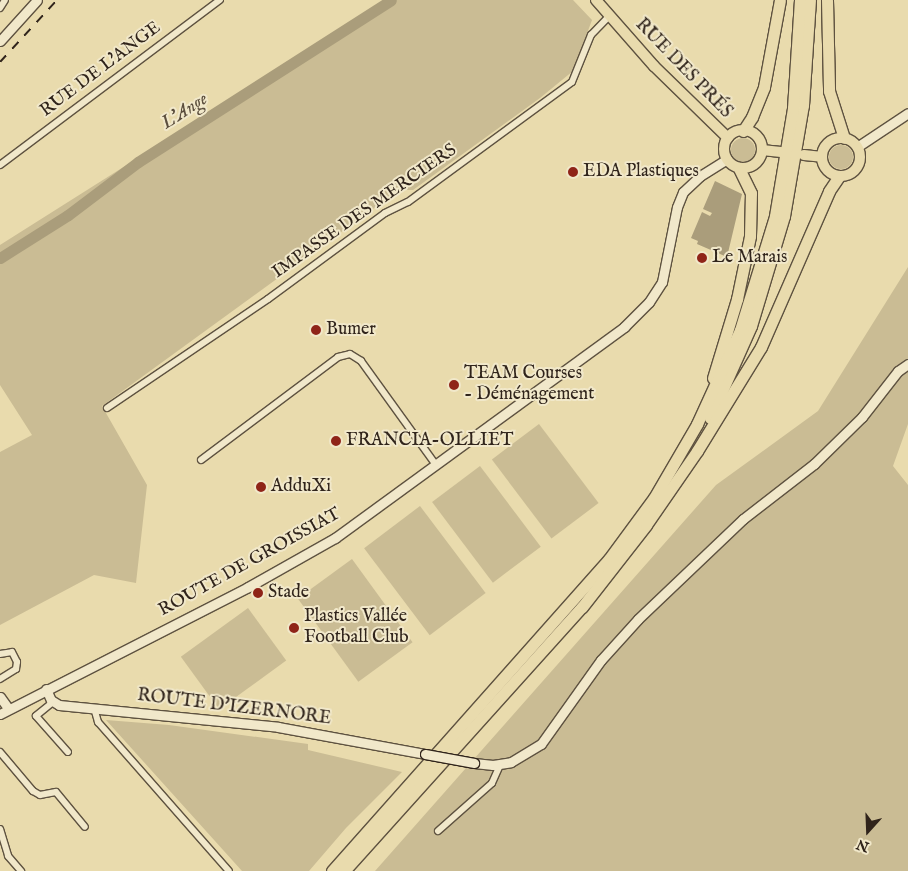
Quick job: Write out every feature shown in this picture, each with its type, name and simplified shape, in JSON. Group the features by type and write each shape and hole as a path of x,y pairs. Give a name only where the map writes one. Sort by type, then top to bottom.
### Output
{"highway":[{"path":"743,131 756,110 766,81 780,0"},
{"path":"332,871 609,559 654,498 697,424 740,330 775,216 792,117 800,0"},
{"path":"663,500 721,396 769,271 790,191 799,133 810,0"},
{"path":"828,0 829,90 844,138"},
{"path":"697,424 732,319 746,258 752,200 748,182 739,168"},
{"path":"344,871 582,607 663,500 761,347 826,198 839,176"}],"main road":[{"name":"RUE DES PRÉS","path":"596,0 654,66 728,138"},
{"path":"743,131 756,136 762,150 754,165 739,168 727,159 724,150 728,138 743,131"},
{"path":"844,138 857,146 860,159 856,169 839,176 828,170 822,157 827,144 844,138"},
{"path":"762,150 781,152"},
{"path":"804,155 822,157"}],"street":[{"path":"0,8 5,0"},
{"path":"0,40 36,0"},
{"name":"RUE DE L'ANGE","path":"0,165 220,0"},
{"name":"IMPASSE DES MERCIERS","path":"107,408 268,299 385,213 408,202 572,82 578,74 591,35 610,16"},
{"path":"857,146 908,113"},
{"name":"ROUTE DE GROISSIAT","path":"0,714 8,708 308,554 436,465 642,310 657,292 666,271 677,207 684,192 700,176 727,159"},
{"path":"201,460 338,357 350,354 361,361 436,465"},
{"path":"438,831 492,783 500,764 519,758 541,744 601,660 638,619 743,519 814,464 862,416 894,375 908,364"},
{"path":"0,654 12,652 17,662 16,669 0,679"},
{"path":"46,689 53,702 36,716 68,752"},
{"path":"0,697 8,708"},
{"name":"ROUTE D'IZERNORE","path":"53,702 278,727 474,763 500,764"},
{"path":"94,708 104,729 229,871"},
{"path":"0,752 32,791 40,795 56,792 85,827"},
{"path":"0,828 8,856 21,871"}],"shaded area":[{"path":"388,0 573,0 592,20 573,71 540,98 413,190 399,190 102,406 147,485 136,583 94,575 0,625 0,452 32,435 0,385 0,245"},
{"path":"743,138 751,142 755,150 751,158 743,162 735,158 731,150 735,142"},
{"path":"841,145 846,146 852,152 852,162 846,168 841,169 836,168 830,162 829,157 830,152 836,146"},
{"path":"715,181 742,194 727,257 697,244 698,241 691,238 702,212 710,216 712,213 703,209"},
{"path":"908,267 908,424 893,466 908,485 908,871 375,871 716,485 818,411"},
{"path":"539,424 599,503 551,539 492,460"},
{"path":"480,466 541,547 493,583 432,502"},
{"path":"420,506 486,593 430,635 364,548"},
{"path":"352,559 413,642 358,682 298,598"},
{"path":"248,608 286,661 219,709 181,657"},
{"path":"106,720 169,725 308,744 308,750 402,772 346,828 309,871 242,871"}],"waterway":[{"name":"L'Ange","path":"0,258 68,215 138,162 391,0"}],"railway":[{"path":"0,62 57,0"}],"place":[{"name":"EDA Plastiques","path":"573,172"},
{"name":"Le Marais","path":"702,258"},
{"name":"Bumer","path":"316,330"},
{"name":"TEAM Courses - Déménagement","path":"454,385"},
{"name":"FRANCIA-OLLIET","path":"336,441"},
{"name":"AdduXi","path":"261,487"},
{"name":"Stade","path":"258,593"},
{"name":"Plastics Vallée Football Club","path":"294,628"}]}
